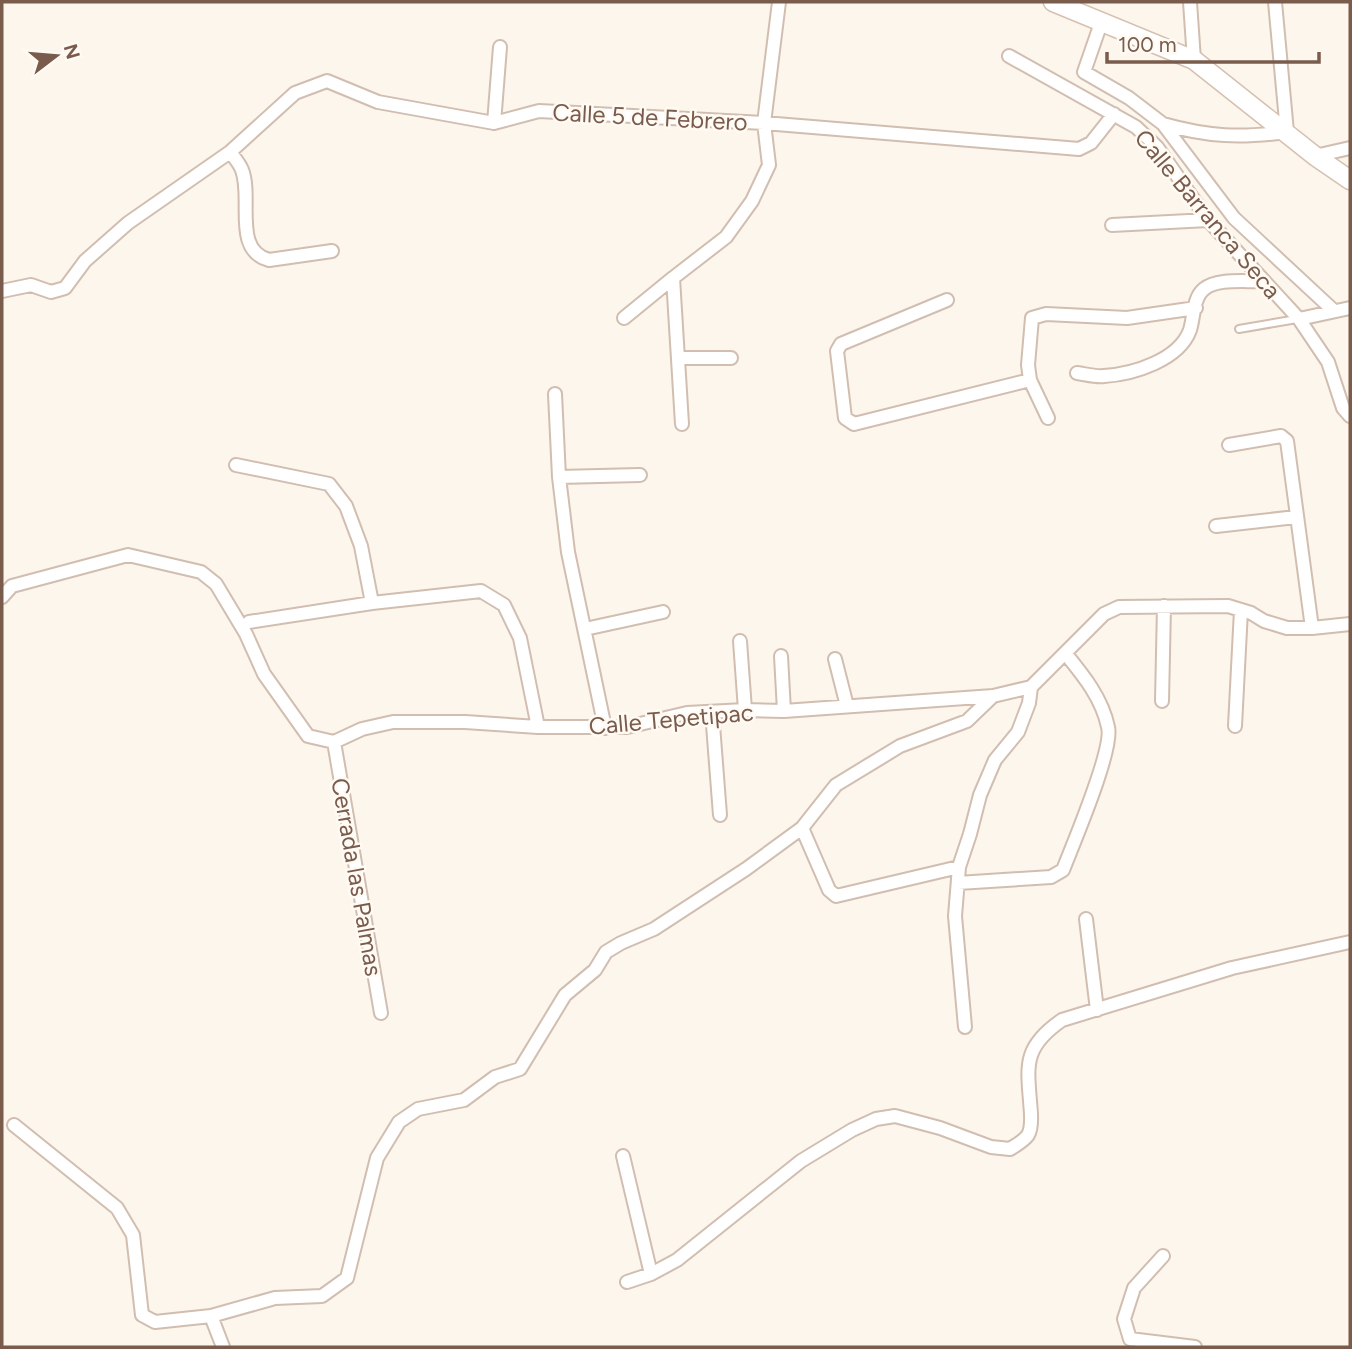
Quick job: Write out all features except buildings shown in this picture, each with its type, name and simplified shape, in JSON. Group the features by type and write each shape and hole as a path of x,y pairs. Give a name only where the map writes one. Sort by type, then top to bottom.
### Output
{"main road":[{"path":"1053,2 1194,60 1315,156 1350,180"}],"street":[{"path":"624,318 726,237 752,201 769,165 764,124 779,2"},
{"path":"1191,2 1194,60"},
{"path":"1163,124 1199,134 1247,137 1287,132 1275,2"},
{"path":"1101,23 1084,72 1115,89 1163,124 1234,218 1333,310"},
{"path":"494,123 500,47"},
{"name":"Calle Barranca Seca","path":"1009,56 1136,127 1157,147 1208,220 1299,319 1328,362 1343,408 1350,416"},
{"name":"Calle 5 de Febrero","path":"2,290 31,285 51,292 65,288 85,261 128,223 230,152 295,93 327,81 378,102 494,123 539,111 764,124 1079,149 1091,143 1114,114"},
{"path":"1315,156 1350,148"},
{"path":"230,152 242,170 246,193 247,236 251,249 259,257 269,260 332,251"},
{"path":"1112,225 1208,220"},
{"path":"673,278 682,424"},
{"path":"1077,373 1101,376 1128,372 1161,359 1182,345 1202,290 1214,283 1262,281"},
{"path":"947,300 841,344 837,351 845,418 854,424 1030,380"},
{"path":"1048,418 1030,380 1028,365 1032,318 1046,314 1128,318 1196,308"},
{"path":"1299,319 1350,308"},
{"path":"678,358 731,358"},
{"path":"555,394 559,477 568,552 606,728"},
{"path":"1229,445 1282,436 1287,442 1312,628"},
{"path":"236,465 329,484 346,506 361,545 372,603"},
{"path":"559,477 640,475"},
{"path":"1216,526 1296,517"},
{"path":"2,597 12,586 128,555 201,572 216,584 246,634 264,674 308,736 334,742"},
{"path":"2,575 12,586"},
{"path":"249,622 372,603 481,592 504,605 520,638 538,727"},
{"path":"1162,701 1164,606"},
{"path":"965,1027 955,916 959,867 980,795 995,760 1018,732 1029,703 1031,687 1104,614 1119,607 1228,606 1287,628 1350,624"},
{"path":"1236,726 1241,610"},
{"path":"585,629 663,612"},
{"path":"740,641 745,710"},
{"path":"958,883 1051,877 1063,870 1106,755 1109,729 1099,700 1085,677 1065,653"},
{"path":"781,656 784,711"},
{"path":"835,659 847,706"},
{"name":"Calle Tepetipac","path":"334,742 362,729 393,722 628,727 687,713 784,711 993,696 1031,687"},
{"path":"14,1125 117,1208 133,1235 142,1315 155,1322 211,1315 275,1298 323,1296 347,1278 377,1158 399,1122 418,1109 464,1100 495,1077 520,1069 565,995 595,970 606,953 621,943 654,929 746,869 802,828 836,785 900,746 967,721 993,696"},
{"path":"712,712 720,815"},
{"name":"Cerrada las Palmas","path":"334,742 381,1013"},
{"path":"802,828 829,890 836,896 959,867"},
{"path":"1086,919 1097,1010"},
{"path":"627,1282 651,1274 677,1260 801,1161 852,1129 876,1119 895,1116 940,1128 991,1147 1010,1149 1027,1137 1032,1127 1027,1075 1032,1049 1043,1032 1062,1020 1232,968 1350,942"},
{"path":"623,1156 651,1274"},
{"path":"1163,1256 1134,1288 1124,1320 1130,1339 1195,1347"},
{"path":"211,1315 223,1347"}],"lane":[{"path":"1239,329 1299,319"}]}
